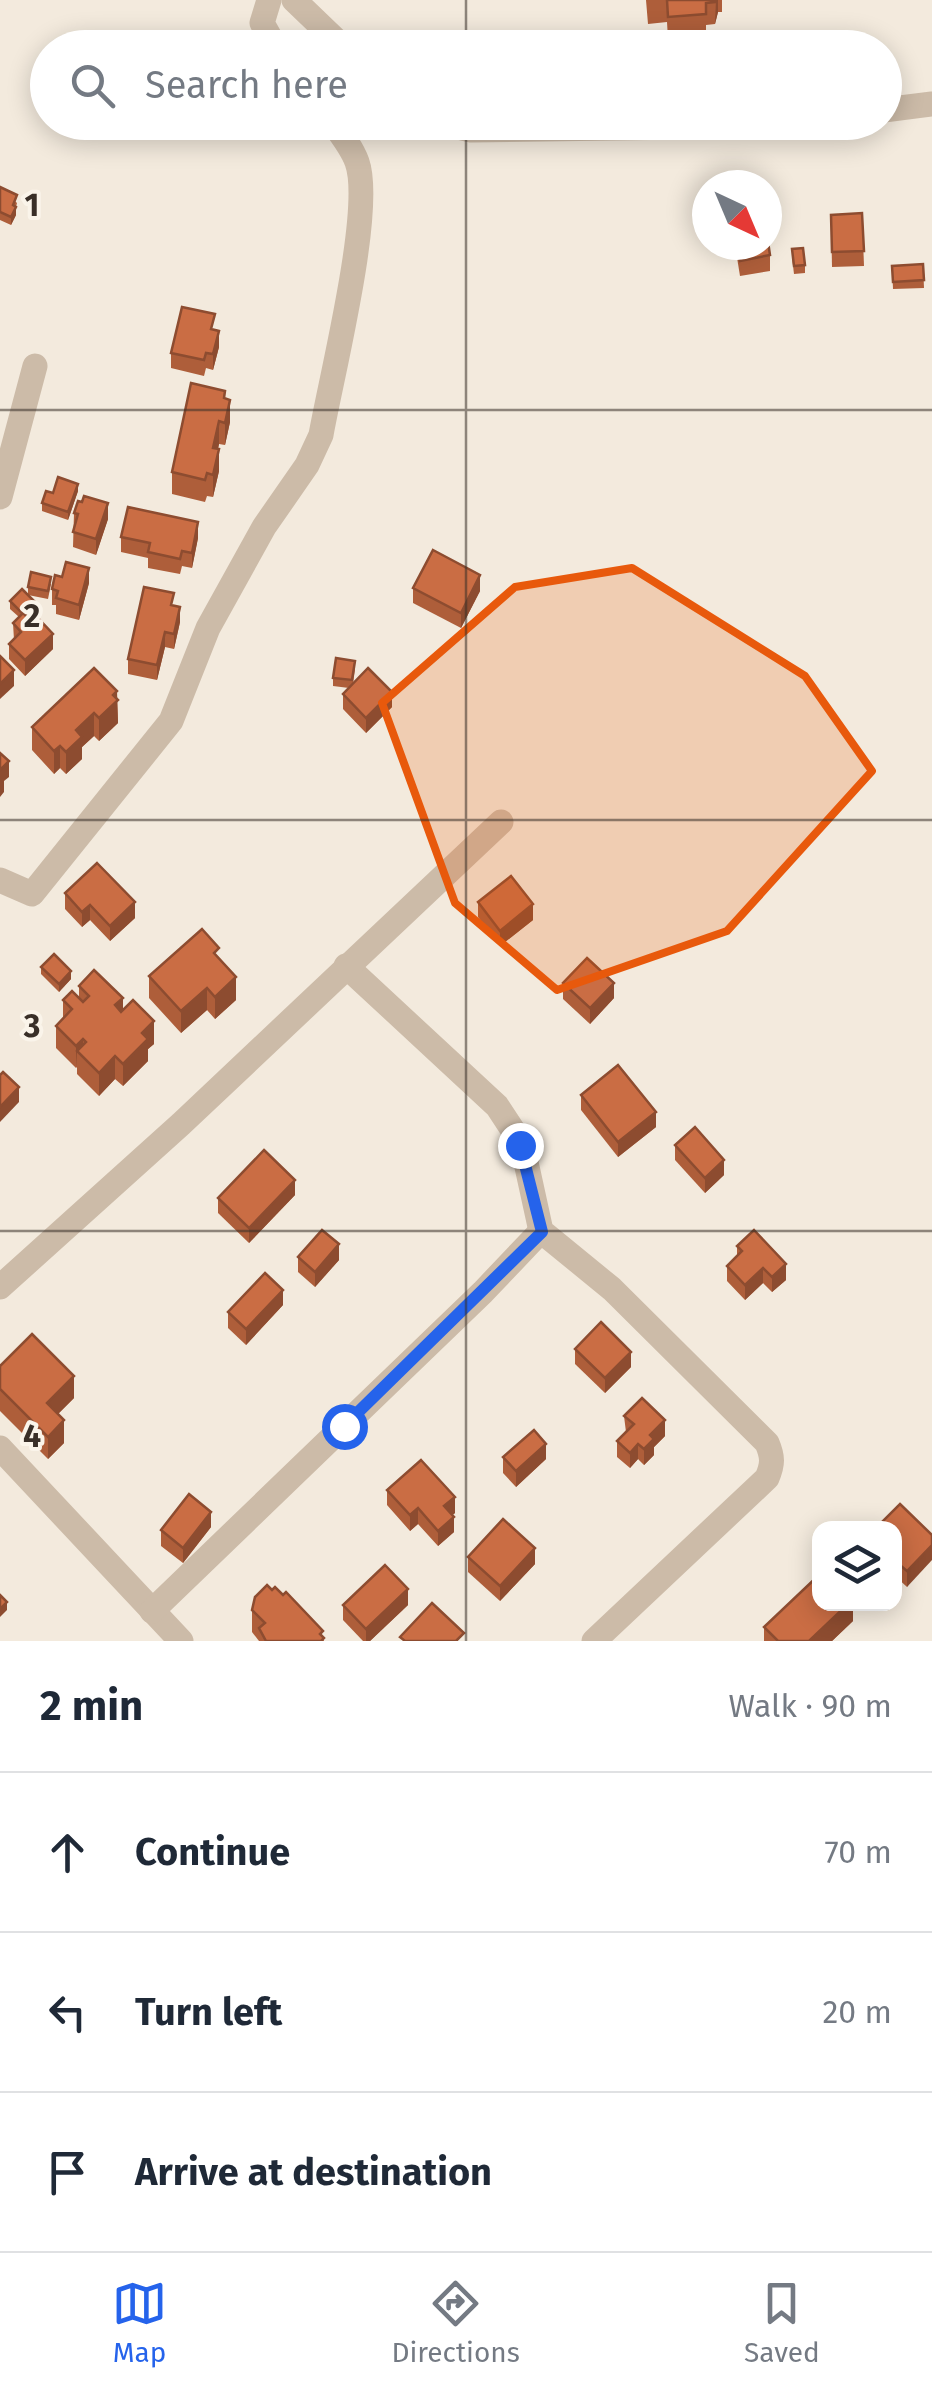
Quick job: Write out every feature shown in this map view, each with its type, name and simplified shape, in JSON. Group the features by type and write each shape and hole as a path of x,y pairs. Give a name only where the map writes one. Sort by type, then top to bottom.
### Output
{"street":[{"path":"266,30 262,23 269,0"},
{"path":"294,0 325,30"},
{"path":"902,108 932,104"},
{"path":"0,880 32,894 171,721 208,628 264,527 307,465 321,435 358,232 362,188 356,161 343,140"},
{"path":"0,497 35,366"},
{"path":"0,1287 501,822"},
{"path":"346,966 497,1106 510,1123 522,1144 542,1232 612,1289 767,1444 773,1462 767,1478 594,1641"},
{"path":"152,1611 542,1232"},
{"path":"0,1448 181,1641"}],"highlighted area":[{"path":"632,568 805,676 872,771 727,931 557,990 455,903 382,703 515,587"}],"building":[{"path":"667,0 716,0 706,3 706,14 668,17"},
{"path":"0,187 17,195 11,217 0,212"},
{"path":"862,213 864,251 832,252 831,215"},
{"path":"803,248 805,265 794,266 792,249"},
{"path":"923,264 924,280 893,282 892,266"},
{"path":"182,307 215,314 211,329 219,331 213,354 206,353 204,360 171,353"},
{"path":"191,383 225,391 224,398 230,400 225,423 219,421 213,448 219,449 213,475 207,473 205,480 172,472"},
{"path":"58,477 78,484 68,512 42,503 46,491 53,493"},
{"path":"84,496 108,503 96,539 73,532 78,514 74,513"},
{"path":"128,507 198,522 192,553 182,551 180,559 148,552 150,543 121,537"},
{"path":"433,550 480,575 461,613 413,588"},
{"path":"66,562 89,568 79,605 56,598 58,591 52,589 55,575 62,577"},
{"path":"31,572 51,577 48,591 28,587"},
{"path":"144,587 174,593 171,605 180,607 174,634 165,632 157,665 128,659"},
{"path":"22,589 36,603 24,615 10,601"},
{"path":"23,613 32,622 37,617 53,634 25,660 9,644 21,632 13,623"},
{"path":"0,656 14,670 0,684"},
{"path":"336,658 355,661 352,680 333,678"},
{"path":"94,668 117,691 113,695 118,700 99,718 94,713 76,730 82,737 66,752 60,746 54,751 32,727"},
{"path":"368,668 392,692 366,718 343,694"},
{"path":"0,753 9,761 0,770"},
{"path":"97,863 135,902 110,926 90,905 82,912 65,893"},
{"path":"511,876 533,904 500,931 478,902"},
{"path":"202,929 219,948 214,953 236,977 215,997 207,988 181,1011 149,976"},
{"path":"54,954 71,971 59,984 41,967"},
{"path":"587,958 614,983 590,1008 563,983"},
{"path":"94,970 123,998 115,1005 121,1012 133,1000 154,1021 142,1033 148,1039 123,1064 115,1056 99,1073 77,1051 86,1042 83,1039 76,1046 56,1026 72,1009 63,1000 72,991 83,1002 89,996 79,986"},
{"path":"618,1065 656,1112 618,1142 581,1095"},
{"path":"3,1072 19,1087 0,1107 0,1075"},
{"path":"695,1127 724,1160 705,1178 675,1145"},
{"path":"264,1150 295,1180 249,1228 218,1198"},
{"path":"322,1230 339,1244 315,1272 298,1257"},
{"path":"754,1230 786,1264 772,1277 763,1268 745,1285 727,1266 742,1251 737,1246"},
{"path":"265,1273 283,1290 246,1329 228,1312"},
{"path":"601,1322 631,1352 605,1378 575,1349"},
{"path":"32,1334 74,1376 47,1403 64,1420 48,1437 0,1389 0,1366"},
{"path":"642,1398 665,1420 650,1435 654,1439 644,1449 638,1444 630,1453 617,1441 634,1424 624,1416"},
{"path":"534,1430 546,1444 516,1471 503,1457"},
{"path":"421,1460 455,1497 444,1506 454,1517 438,1531 418,1508 410,1515 387,1490"},
{"path":"189,1494 211,1512 183,1548 161,1530"},
{"path":"900,1504 932,1535 932,1545 907,1571 902,1567 902,1521 883,1521"},
{"path":"503,1519 535,1548 500,1586 468,1557"},
{"path":"385,1565 408,1589 366,1629 343,1605"},
{"path":"812,1582 812,1611 841,1611 809,1641 778,1641 764,1627"},
{"path":"267,1585 283,1595 286,1592 323,1631 320,1634 324,1638 266,1641 259,1628 265,1623 252,1610 255,1597"},
{"path":"432,1603 464,1633 456,1641 405,1641 400,1637"}],"route":[{"path":"344,1426 542,1232 520,1145"}]}
